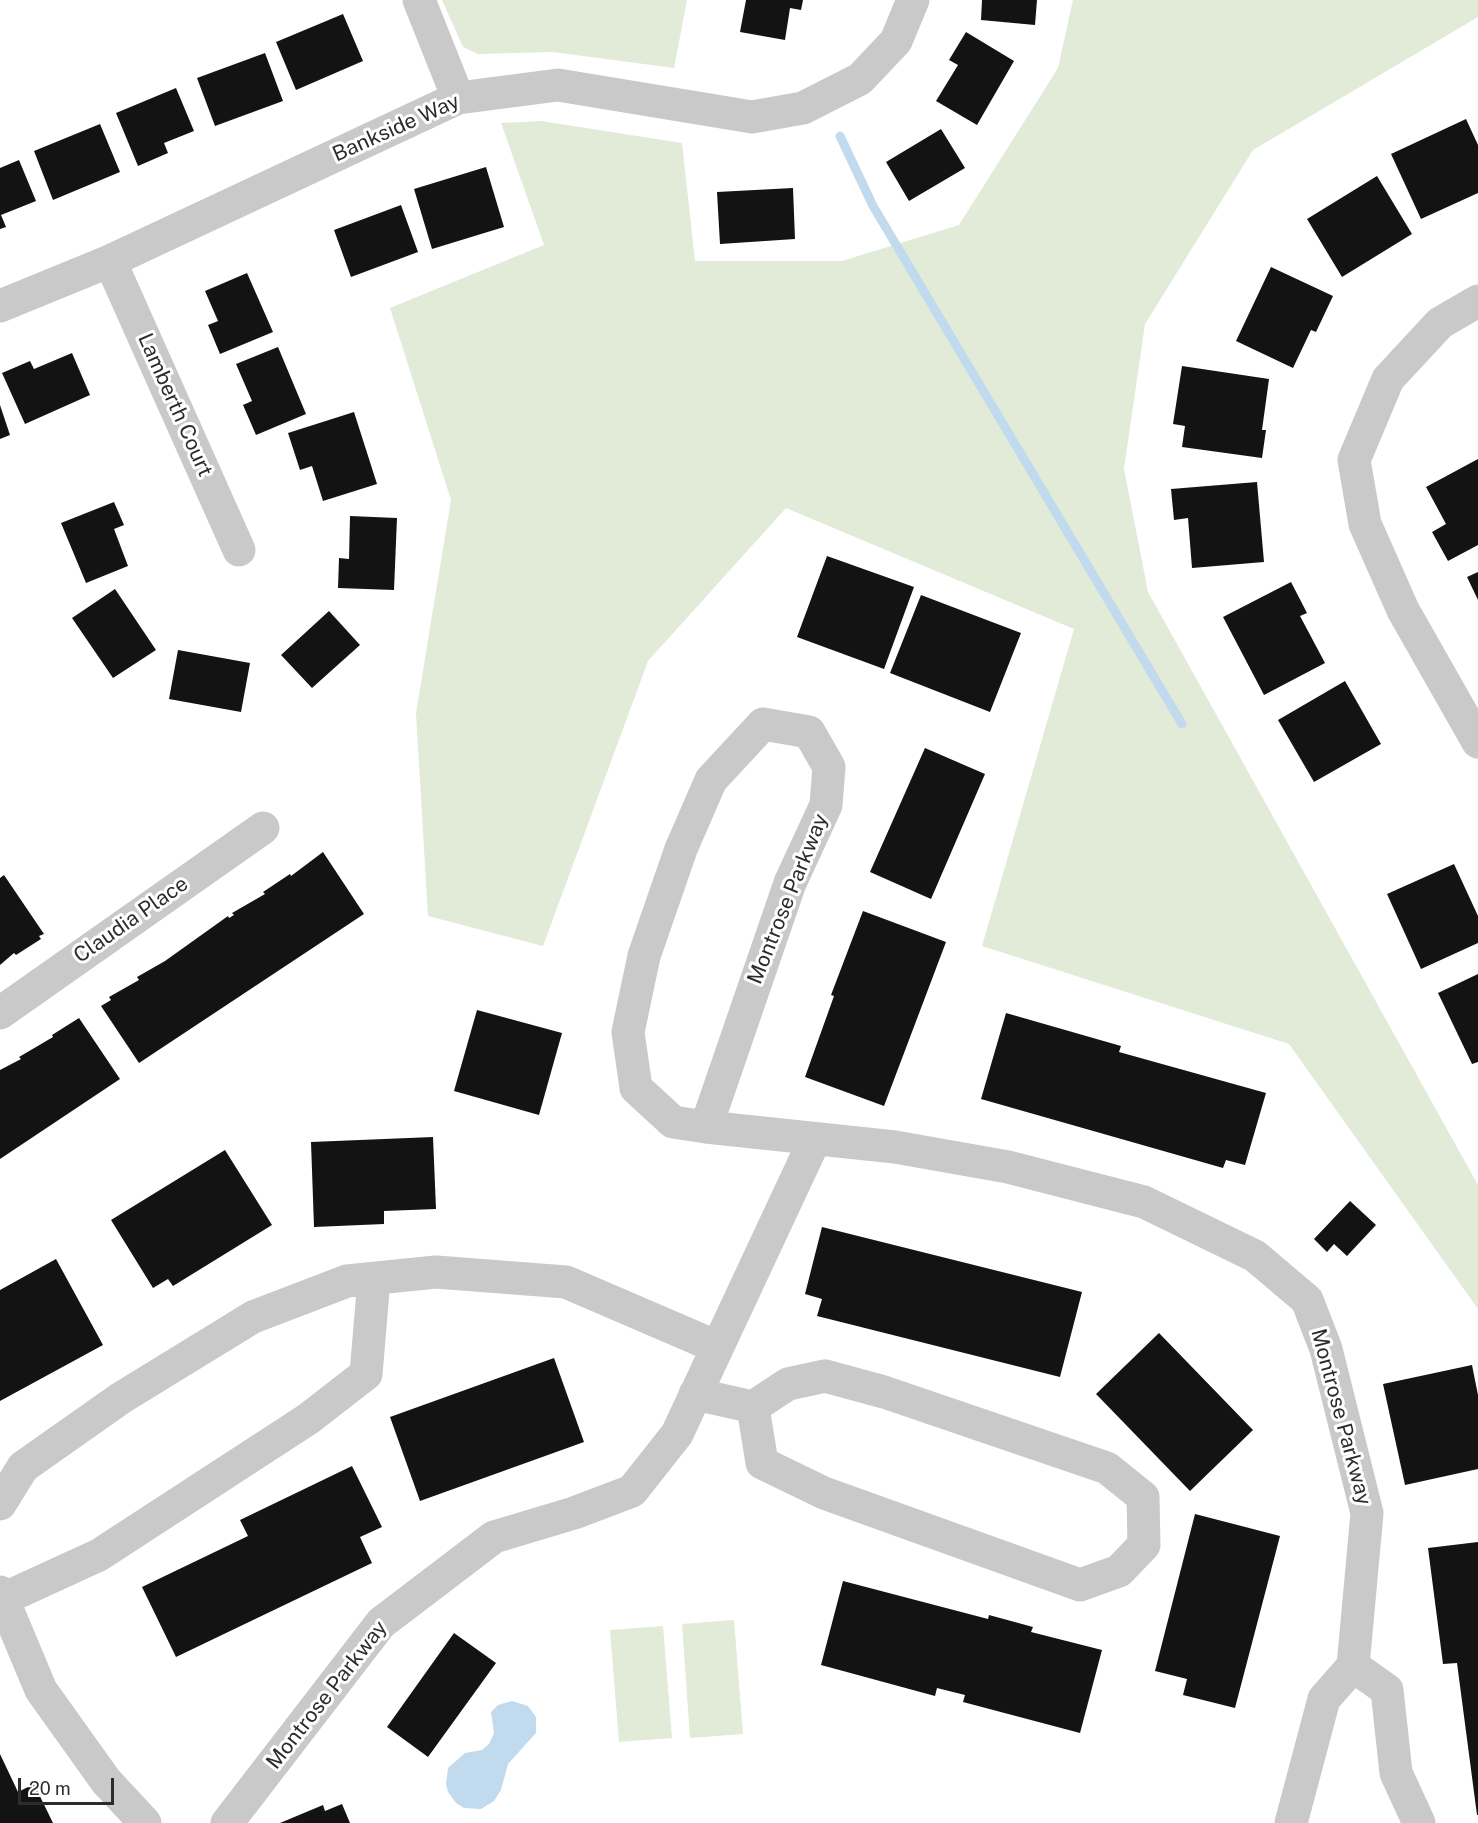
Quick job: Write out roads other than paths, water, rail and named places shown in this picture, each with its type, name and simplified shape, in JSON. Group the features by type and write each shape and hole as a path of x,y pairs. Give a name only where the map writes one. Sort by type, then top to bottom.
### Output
{"street":[{"path":"419,0 458,98"},
{"name":"Bankside Way","path":"0,306 110,261 458,98 558,85 752,117 803,108 860,79 896,41 913,0"},
{"name":"Lamberth Court","path":"110,261 239,550"},
{"path":"1478,301 1440,323 1388,379 1354,460 1365,524 1403,610 1478,742"},
{"name":"Montrose Parkway","path":"706,1127 790,883 826,805 829,767 809,732 763,724 711,780 681,849 644,956 628,1032 636,1088 673,1122 706,1127 895,1147 1008,1167 1144,1202 1255,1256 1306,1300 1326,1349 1367,1513 1353,1666"},
{"name":"Claudia Place","path":"0,1013 263,828"},
{"name":"Montrose Parkway","path":"227,1823 381,1623 494,1537 574,1513 632,1491 677,1434 815,1139"},
{"path":"0,1504 23,1467 121,1398 253,1317 347,1281 436,1272 566,1282 717,1347"},
{"path":"145,1823 106,1780 41,1690 2,1595 99,1555 308,1419 366,1374 374,1279"},
{"path":"695,1394 753,1407 788,1384 825,1376 884,1392 1107,1468 1143,1497 1144,1545 1119,1571 1080,1585 824,1493 762,1463 753,1407"},
{"path":"1291,1823 1324,1699 1353,1666 1387,1690 1396,1773 1419,1823"}],"water":[{"path":"512,1701 528,1706 536,1717 536,1733 508,1764 501,1790 494,1801 481,1809 464,1808 456,1803 448,1792 446,1784 448,1768 465,1753 482,1750 489,1744 494,1733 491,1712 498,1705"}],"waterway":[{"path":"840,136 873,206 1182,724"}]}
